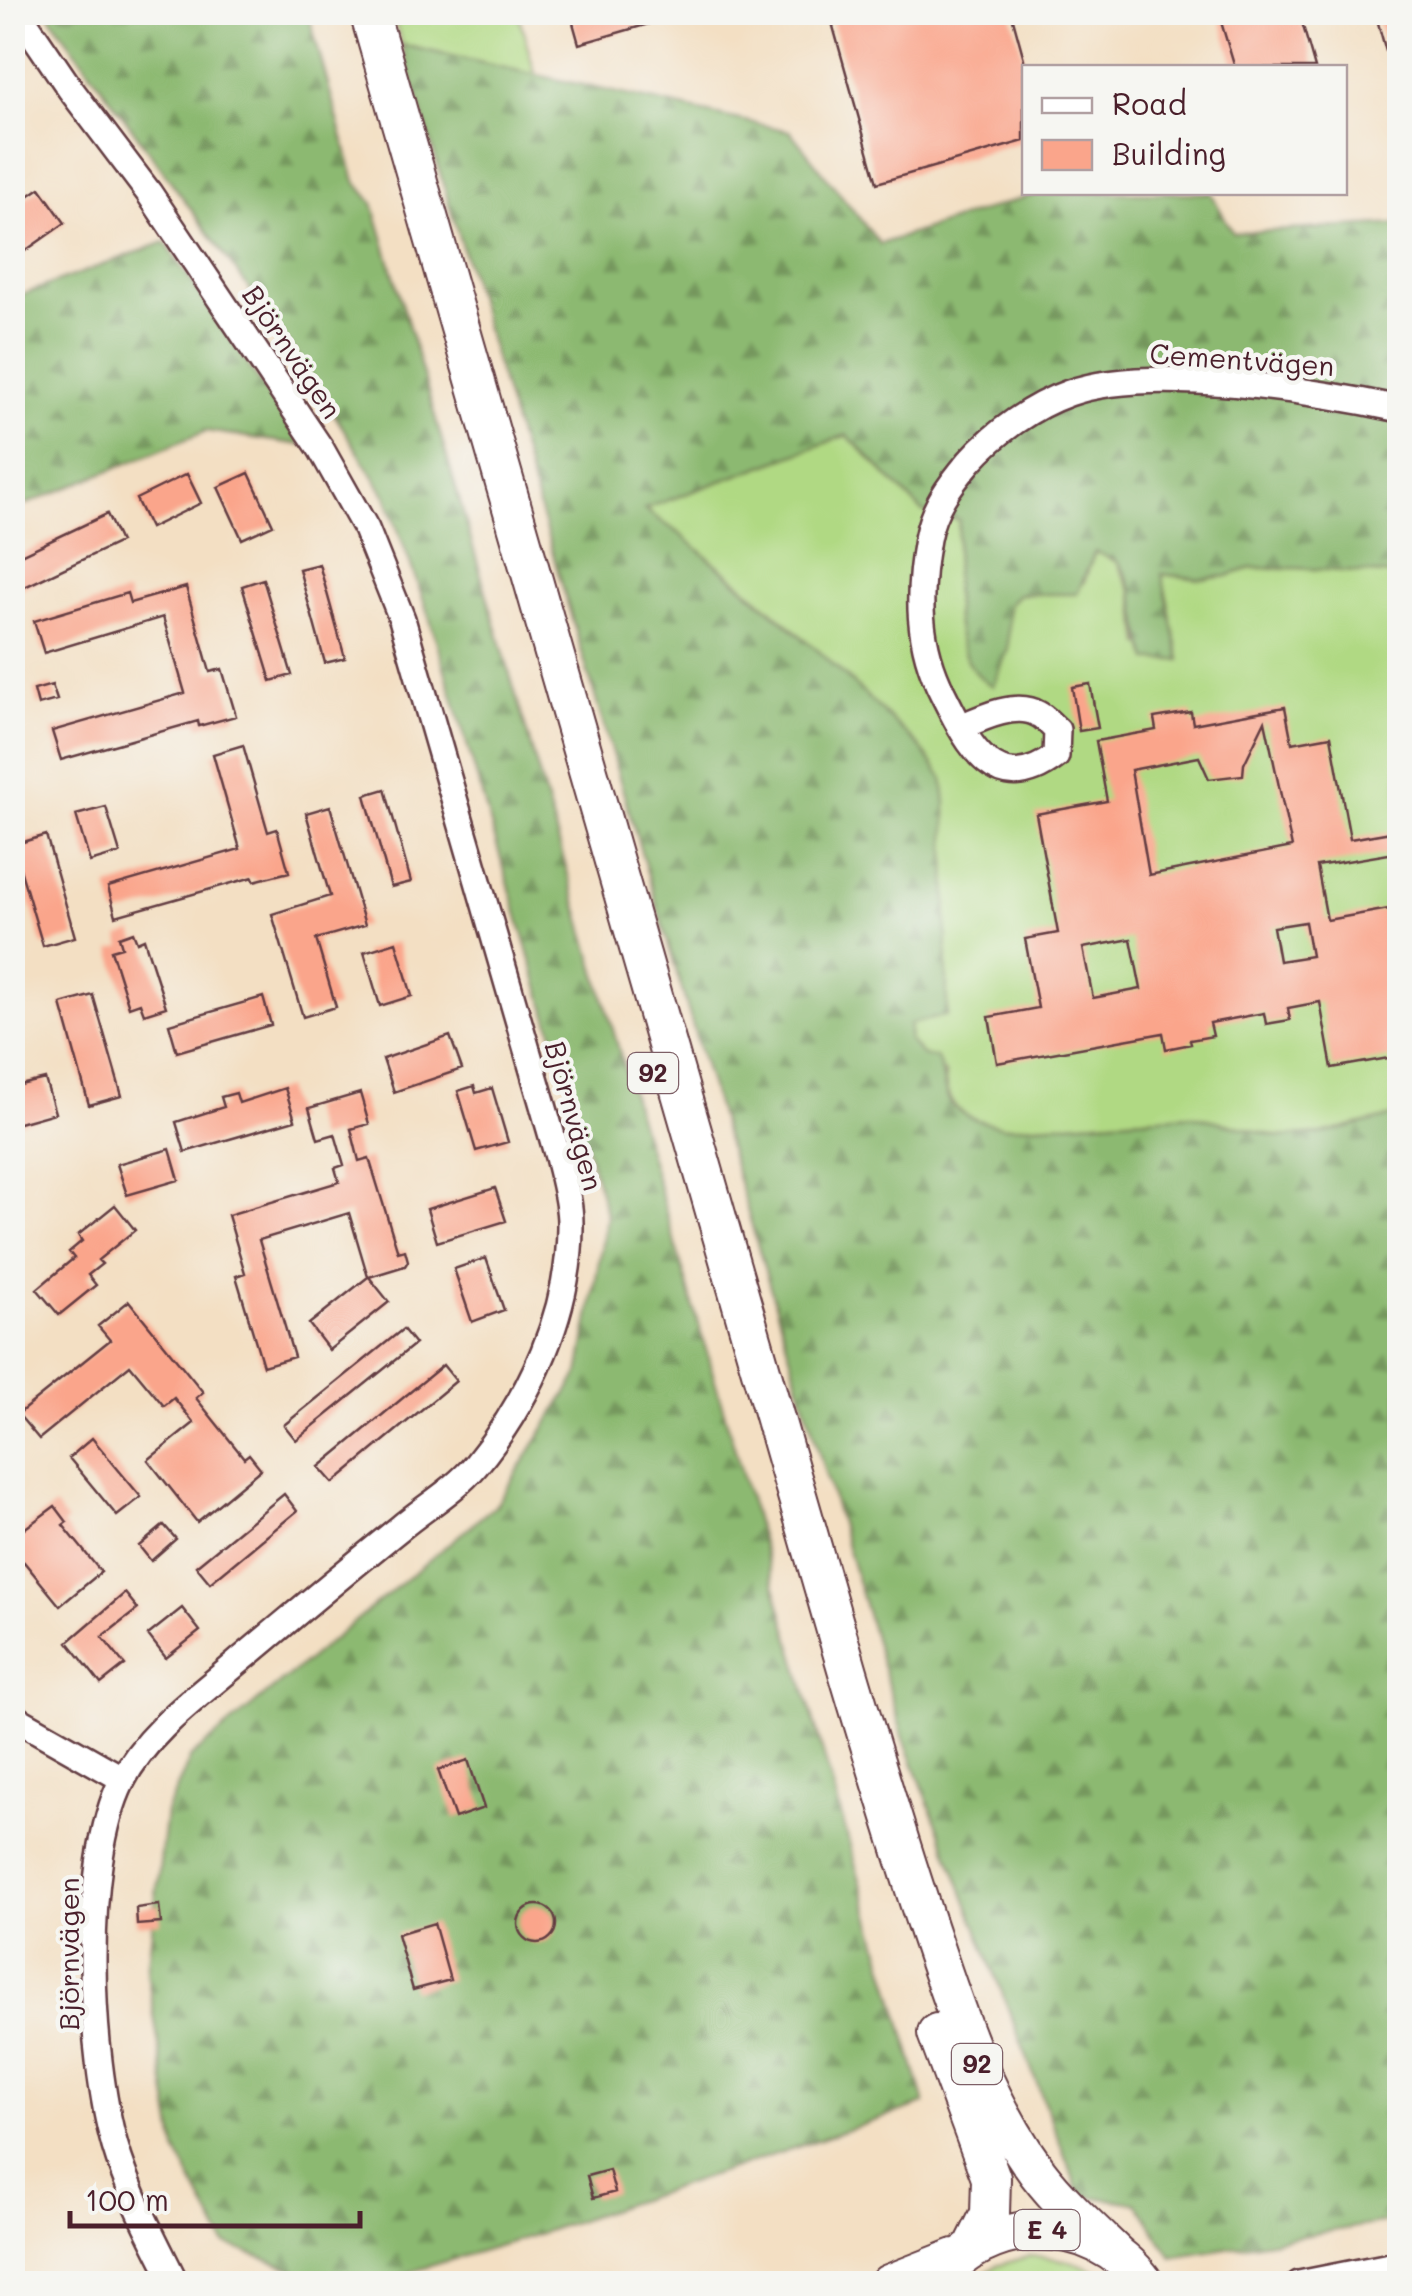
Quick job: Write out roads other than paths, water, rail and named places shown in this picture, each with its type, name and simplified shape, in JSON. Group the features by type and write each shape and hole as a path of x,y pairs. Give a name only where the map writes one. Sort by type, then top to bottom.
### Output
{"highway":[{"name":"92","path":"345,12 916,1977 986,2158 993,2196 990,2214 955,2262"},
{"name":"92","path":"369,12 898,1842 952,1999 997,2108 1040,2176 1139,2274"},
{"name":"E 4","path":"889,2284 955,2262 1006,2234 1056,2230 1088,2238 1139,2274"}],"street":[{"name":"Björnvägen","path":"18,12 149,193 279,385 352,501 381,561 402,618 558,1156 570,1223 556,1316 538,1368 474,1468 190,1702 146,1747 122,1780 109,1815 94,1895 102,2088 115,2145 134,2198 176,2284"},
{"name":"Cementvägen","path":"961,727 926,660 920,575 932,514 950,484 989,440 1070,392 1111,383 1162,380 1244,386 1349,398 1400,410"},
{"path":"12,1716 122,1780"},
{"path":"1299,2284 1400,2264"}]}
